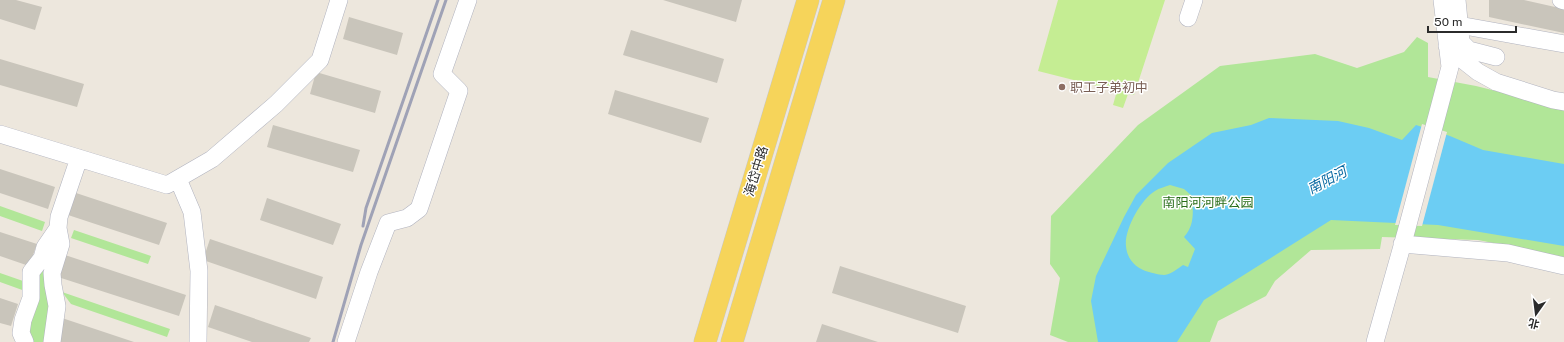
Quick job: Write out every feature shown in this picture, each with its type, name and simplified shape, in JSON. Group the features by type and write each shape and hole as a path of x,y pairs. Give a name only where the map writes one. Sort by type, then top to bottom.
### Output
{"main road":[{"name":"海岱中路","path":"705,342 808,0"},
{"name":"海岱中路","path":"732,342 834,0"}],"street":[{"path":"0,134 167,185 212,159 276,104 320,60 339,0"},
{"path":"346,342 369,272 388,223 407,218 419,209 460,91 442,74 468,0"},
{"path":"1188,18 1194,0"},
{"path":"1374,342 1404,238 1450,67 1442,0"},
{"path":"1457,0 1461,42 1469,50 1496,57"},
{"path":"1459,25 1564,44"},
{"path":"1447,46 1458,57 1478,72 1496,82 1564,102"},
{"path":"52,342 57,306 52,285 52,273 62,244 58,228 59,217 79,158"},
{"path":"178,179 192,212 199,271 198,342"},
{"path":"25,342 21,334 23,320 31,298 31,272 42,258 45,247 58,228"},
{"path":"1404,238 1508,253 1564,266"}],"green space":[{"path":"1058,0 1165,0 1134,95 1128,94 1123,108 1113,105 1117,91 1038,71"},
{"name":"南阳河河畔公园","path":"1417,37 1428,43 1428,77 1476,86 1564,108 1564,257 1478,240 1382,237 1380,249 1311,250 1275,281 1266,296 1218,321 1210,342 1068,342 1050,335 1060,278 1050,264 1051,216 1138,125 1220,66 1315,54 1357,68 1404,52"},
{"path":"0,206 45,222 42,231 0,216"},
{"path":"74,230 151,256 148,264 71,238"},
{"path":"45,247 52,342 25,342"},
{"path":"0,273 23,281 25,291 0,282"},
{"path":"62,292 170,329 167,337 71,304"}],"water":[{"name":"南阳河","path":"1269,118 1338,121 1369,128 1402,140 1416,125 1450,136 1483,150 1564,164 1564,246 1438,225 1331,220 1204,300 1177,342 1098,342 1091,301 1096,276 1136,195 1168,163 1212,133 1251,125","holes":["1170,185 1184,189 1192,196 1193,212 1192,223 1184,237 1195,249 1188,267 1183,265 1164,275 1140,269 1128,256 1126,246 1126,239 1134,216 1144,201 1160,188"]}],"pier":[{"path":"1422,124 1447,132 1422,226 1395,225"}],"building":[{"path":"0,0 16,0 42,7 35,30 0,19"},
{"path":"663,0 742,0 736,22"},
{"path":"1489,0 1524,0 1564,9 1564,33 1489,17"},
{"path":"349,17 403,33 397,55 343,39"},
{"path":"631,30 724,59 717,83 623,55"},
{"path":"0,59 84,84 77,107 0,85"},
{"path":"316,72 381,91 375,113 310,94"},
{"path":"615,90 709,118 701,143 608,114"},
{"path":"273,125 360,150 353,172 267,147"},
{"path":"0,169 55,187 48,209 0,193"},
{"path":"73,192 167,223 159,245 65,214"},
{"path":"267,198 341,224 333,245 260,220"},
{"path":"0,232 37,244 29,266 0,256"},
{"path":"210,239 323,277 316,299 203,260"},
{"path":"65,255 186,295 179,316 58,277"},
{"path":"840,266 966,306 958,333 832,293"},
{"path":"0,298 18,304 11,326 0,323"},
{"path":"215,305 311,338 309,342 252,342 208,327"},
{"path":"62,318 134,342 61,342 55,340"},
{"path":"822,324 878,342 816,342"}],"railway":[{"path":"363,226 366,208 438,0"},
{"path":"333,342 361,245 446,0"}],"place":[{"name":"职工子弟初中","path":"1062,87"}]}
